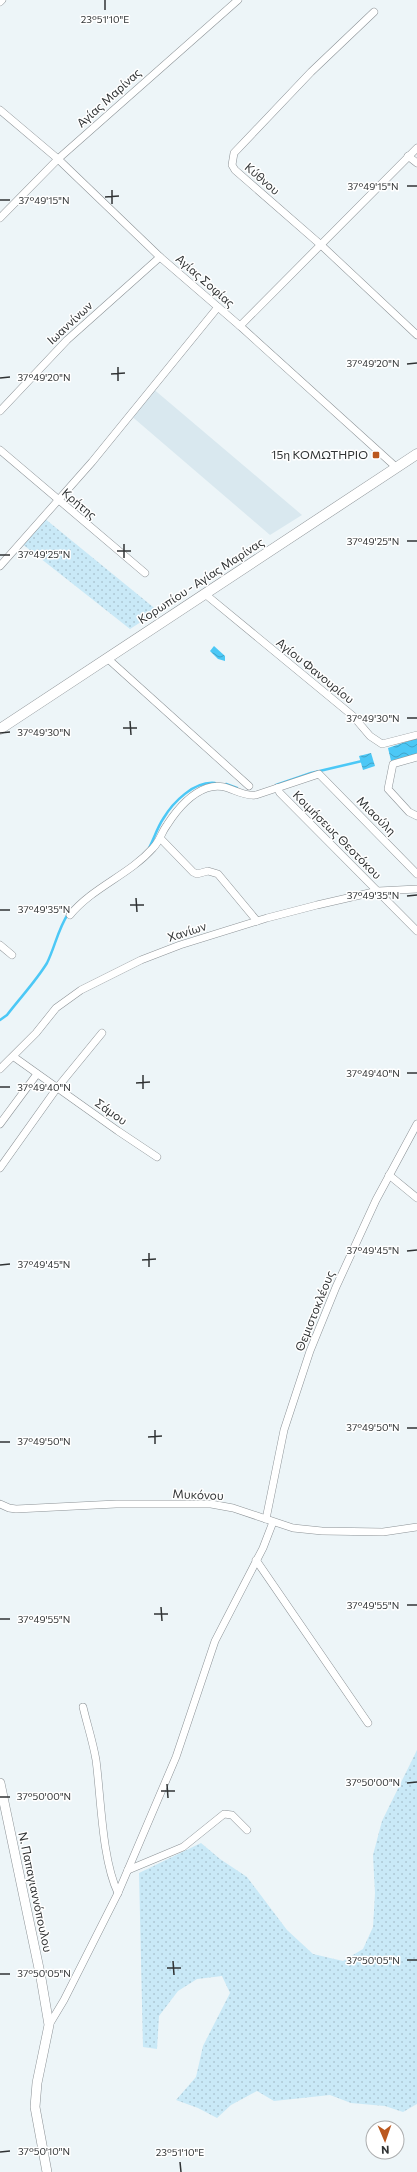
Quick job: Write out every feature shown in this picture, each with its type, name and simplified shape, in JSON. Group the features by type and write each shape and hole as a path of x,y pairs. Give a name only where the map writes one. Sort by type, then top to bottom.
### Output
{"main road":[{"name":"Κορωπίου - Αγίας Μαρίνας","path":"0,729 417,454"}],"street":[{"name":"Αγίας Μαρίνας","path":"0,218 58,159 238,0"},
{"name":"Κύθνου","path":"374,12 311,72 234,152 232,159 235,170 321,245 417,335"},
{"name":"Αγίας Σοφίας","path":"0,110 58,159 160,257 240,326 396,468"},
{"path":"240,326 417,148"},
{"path":"408,156 417,163"},
{"name":"Ιωαννίνων","path":"0,411 67,340 160,257"},
{"path":"0,566 58,501 218,307"},
{"name":"Κρήτης","path":"0,450 58,501 145,573"},
{"name":"Αγίου Φανουρίου","path":"205,594 343,708 370,736 382,744 417,736"},
{"path":"107,658 248,786"},
{"path":"417,757 393,764 388,789 409,812 417,816"},
{"name":"Μιαούλη","path":"277,788 319,774 417,874"},
{"path":"70,915 84,900 122,874 152,850 161,839 166,826 184,804 194,795 206,788 227,786 249,796 277,788"},
{"name":"Κοιμήσεως Θεοτόκου","path":"277,788 280,793 417,931"},
{"path":"161,839 193,872 197,874 208,871 218,874 257,921"},
{"name":"Χανίων","path":"0,1069 14,1056 56,1008 81,990 141,960 180,945 257,921 378,891 417,889"},
{"path":"0,944 12,955"},
{"path":"0,1168 57,1088 102,1033"},
{"name":"Σάμου","path":"14,1056 37,1074 157,1157"},
{"path":"0,1124 37,1074"},
{"name":"Θεμιστοκλέους","path":"266,1519 279,1451 300,1379 336,1287 389,1176 417,1124"},
{"path":"389,1176 417,1198"},
{"name":"Μυκόνου","path":"0,1504 16,1509 116,1504 211,1504 233,1508 293,1528 322,1531 383,1532 417,1527"},
{"path":"49,2024 64,2000 118,1893 176,1758 215,1641 256,1560 273,1522"},
{"path":"256,1560 368,1723"},
{"path":"83,1707 95,1758 108,1857 118,1893"},
{"name":"Ν. Παπαγιαννόπουλου","path":"0,1783 41,1978 49,2024 37,2083 35,2107 47,2172"},
{"path":"128,1870 183,1847 224,1814 228,1813 232,1815 247,1830"}],"shaded area":[{"path":"151,387 302,515 270,535 129,414"},
{"path":"44,518 158,611 130,629 21,543"},
{"path":"417,1750 417,2104 403,2112 385,2106 351,2103 330,2095 274,2101 257,2091 231,2105 217,2118 198,2108 176,2100 196,2077 203,2046 230,1993 222,1976 197,1979 178,1991 159,2016 157,2049 143,2047 139,1873 201,1843 220,1859 247,1877 287,1930 313,1954 343,1961 363,1949 373,1927 375,1893 373,1855 382,1821"}],"water":[{"path":"214,646 225,656 225,661 218,659 210,651"},
{"path":"417,738 417,756 391,761 388,748"},
{"path":"371,753 375,766 363,770 359,756"}],"waterway":[{"name":"Αγίου Φανουρίου","path":"276,785 311,773 362,761"},
{"name":"Αγίου Φανουρίου","path":"149,848 167,812 178,800 199,785 215,783"},
{"name":"Αγίου Φανουρίου","path":"226,784 237,788"},
{"name":"Αγίου Φανουρίου","path":"0,1020 7,1015 43,970 68,914"}],"place":[{"name":"15η ΚΟΜΩΤΗΡΙΟ","path":"376,455"}]}
